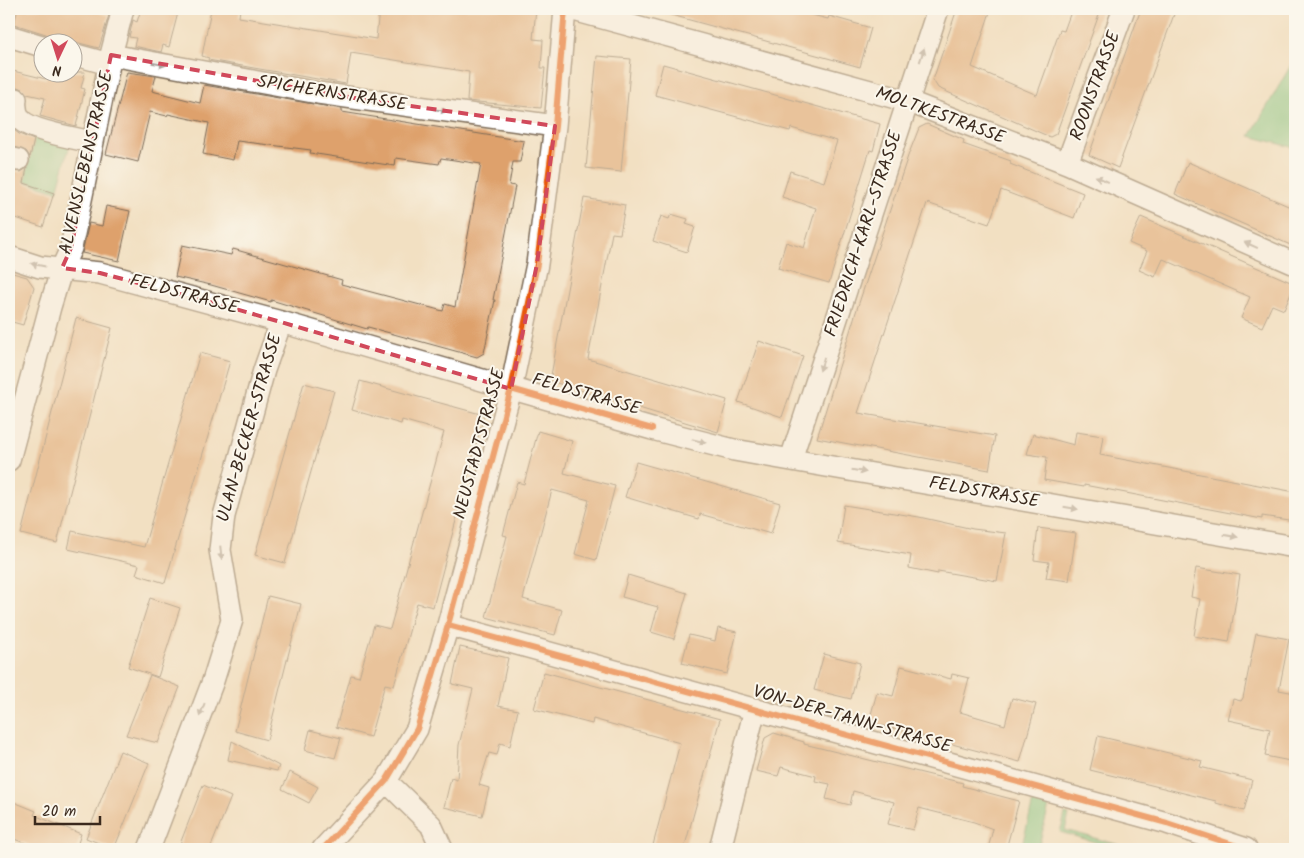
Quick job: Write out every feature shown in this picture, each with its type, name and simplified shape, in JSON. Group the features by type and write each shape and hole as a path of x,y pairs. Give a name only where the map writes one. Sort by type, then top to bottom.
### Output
{"street":[{"name":"ALVENSLEBENSTRASSE","path":"9,460 34,363 62,268 71,248 110,59 123,9"},
{"name":"NEUSTADTSTRASSE","path":"323,849 386,781 417,729 448,625 512,389 537,264 555,126 565,9"},
{"name":"MOLTKESTRASSE","path":"570,9 907,101 1067,164 1295,264"},
{"name":"FRIEDRICH-KARL-STRASSE","path":"791,459 938,9"},
{"name":"ROONSTRASSE","path":"1067,164 1124,9"},
{"path":"9,36 32,43"},
{"name":"SPICHERNSTRASSE","path":"82,55 318,93 555,126"},
{"path":"16,99 15,107 18,114 21,120 29,125 93,142"},
{"name":"FELDSTRASSE","path":"9,257 40,267 100,273 281,322 652,429 734,450 1295,547"},
{"name":"ULAN-BECKER-STRASSE","path":"149,849 213,681 232,620 220,550 224,516 264,370 281,322"},
{"name":"VON-DER-TANN-STRASSE","path":"448,625 1166,823 1246,849"},
{"path":"720,849 755,709"},
{"path":"386,781 431,825 442,849"}],"highlighted area":[{"path":"111,55 360,99 555,126 537,264 511,389 229,307 100,273 62,268 71,248"}],"green space":[{"path":"1295,58 1295,148 1250,136"},
{"path":"36,132 71,141 57,191 24,181"},
{"path":"1034,798 1050,802 1038,849 1021,849"},
{"path":"1065,814 1069,815 1065,830 1120,845 1119,849 1060,832"}],"building":[{"path":"18,9 83,9 109,15 99,48 82,44 82,32 40,32 14,24"},
{"path":"141,9 179,9 169,47 163,45 161,52 134,46 136,38 129,37 133,20 137,22"},
{"path":"211,9 240,9 239,17 376,39 379,9 536,9 533,39 543,40 541,68 545,68 541,108 467,101 469,72 351,53 346,84 208,60 209,58 202,56"},
{"path":"668,9 788,9 828,19 829,16 871,28 860,67 668,14"},
{"path":"957,9 991,9 972,67 1037,95 1060,30 1064,31 1072,9 1101,9 1056,134 1050,137 938,88 933,80"},
{"path":"1141,9 1176,9 1118,168 1089,155"},
{"path":"597,56 631,59 621,172 586,168"},
{"path":"663,64 880,124 873,151 870,150 829,283 778,268 786,242 804,248 816,208 782,197 790,171 824,182 837,141 791,128 790,131 655,95"},
{"path":"9,70 32,76 32,82 82,82 82,72 85,72 81,88 85,89 76,126 40,116 45,98 27,94 18,87 9,89"},
{"path":"127,72 156,76 152,91 200,103 204,85 342,109 342,112 524,141 520,162 513,162 509,185 515,186 484,353 477,357 368,327 367,329 271,300 271,302 175,277 182,245 231,255 233,249 342,280 341,284 443,311 445,304 455,307 481,164 441,158 439,164 396,158 395,166 310,153 311,150 237,141 233,160 203,154 209,123 150,112 138,162 106,154"},
{"path":"927,124 964,140 963,144 1011,161 1010,164 1083,193 1074,218 1001,190 989,224 927,203 858,413 995,436 989,470 817,438 856,312 908,156 919,128"},
{"path":"9,126 19,134 34,140 30,157 26,151 9,146"},
{"path":"1188,162 1295,209 1295,247 1175,194"},
{"path":"27,168 24,183 54,193 43,227 9,217 9,171 21,172"},
{"path":"584,198 625,205 620,234 612,233 588,359 727,400 718,432 550,381"},
{"path":"106,206 130,211 119,261 82,253 89,223 102,226"},
{"path":"671,214 688,219 686,224 695,227 687,252 653,241 661,216 669,219"},
{"path":"1141,217 1295,284 1284,310 1272,305 1262,327 1241,318 1250,297 1163,259 1155,277 1139,270 1147,251 1129,243"},
{"path":"9,272 27,277 34,287 23,325 9,321"},
{"path":"76,318 112,328 57,543 21,534"},
{"path":"759,341 803,356 782,417 738,402"},
{"path":"200,353 230,361 165,583 136,574 139,565 68,549 72,531 144,547"},
{"path":"360,381 484,415 433,607 417,603 394,686 385,684 370,737 336,727 351,675 359,677 374,625 390,629 444,432 402,420 401,424 352,410"},
{"path":"304,383 334,391 285,563 255,555"},
{"path":"538,431 572,441 564,473 615,486 596,560 575,554 589,500 552,490 523,599 562,610 555,635 486,617 507,536 503,535 517,482 524,484"},
{"path":"1076,432 1103,436 1100,455 1295,492 1295,521 1262,516 1262,519 1084,485 1084,487 1044,480 1047,457 1027,454 1033,434 1074,445"},
{"path":"636,462 780,503 771,534 700,514 699,519 625,497"},
{"path":"844,505 919,517 973,529 1006,533 997,581 938,571 938,574 909,568 911,555 838,543"},
{"path":"1038,528 1076,533 1069,581 1046,578 1049,562 1034,560"},
{"path":"1196,568 1240,575 1229,642 1194,636 1200,599 1191,597"},
{"path":"628,575 687,593 674,639 651,632 658,607 622,597"},
{"path":"268,596 301,604 267,740 235,731"},
{"path":"150,598 180,608 158,677 128,667"},
{"path":"718,628 737,632 727,674 682,663 689,635 715,641"},
{"path":"1256,633 1289,639 1279,690 1295,693 1295,762 1265,756 1270,729 1228,720 1233,699 1241,701 1243,698"},
{"path":"460,647 508,658 498,706 518,710 510,746 500,743 497,755 489,753 479,785 489,788 482,816 444,807 451,778 457,780 459,745 473,689 452,684"},
{"path":"824,654 860,663 851,699 814,690"},
{"path":"901,666 951,679 952,674 969,678 960,712 1005,725 1012,698 1036,704 1020,762 869,722 877,692 893,696"},
{"path":"544,672 720,719 684,849 652,849 680,743 593,719 592,724 534,709"},
{"path":"150,675 180,687 158,743 126,735"},
{"path":"310,730 341,738 335,758 305,750"},
{"path":"774,733 804,742 804,744 963,783 962,786 1019,801 1006,849 988,849 993,829 974,822 919,808 913,830 888,824 894,802 853,791 850,805 826,799 830,784 815,781 816,776 781,767 778,776 756,771 765,738"},
{"path":"1098,736 1202,761 1200,767 1252,780 1244,811 1216,803 1216,801 1090,770"},
{"path":"232,741 279,766 277,771 228,760"},
{"path":"120,751 149,763 114,849 86,838"},
{"path":"290,772 318,787 309,803 282,789"},
{"path":"203,785 231,797 210,849 178,849"},
{"path":"9,800 36,811 34,815 81,834 76,849 40,849 9,837"}],"cycle path":[{"path":"323,849 386,781 417,729 448,625 511,389 537,264 555,126 565,9"},
{"path":"511,389 652,429"},
{"path":"448,625 1167,823 1246,849"}]}
